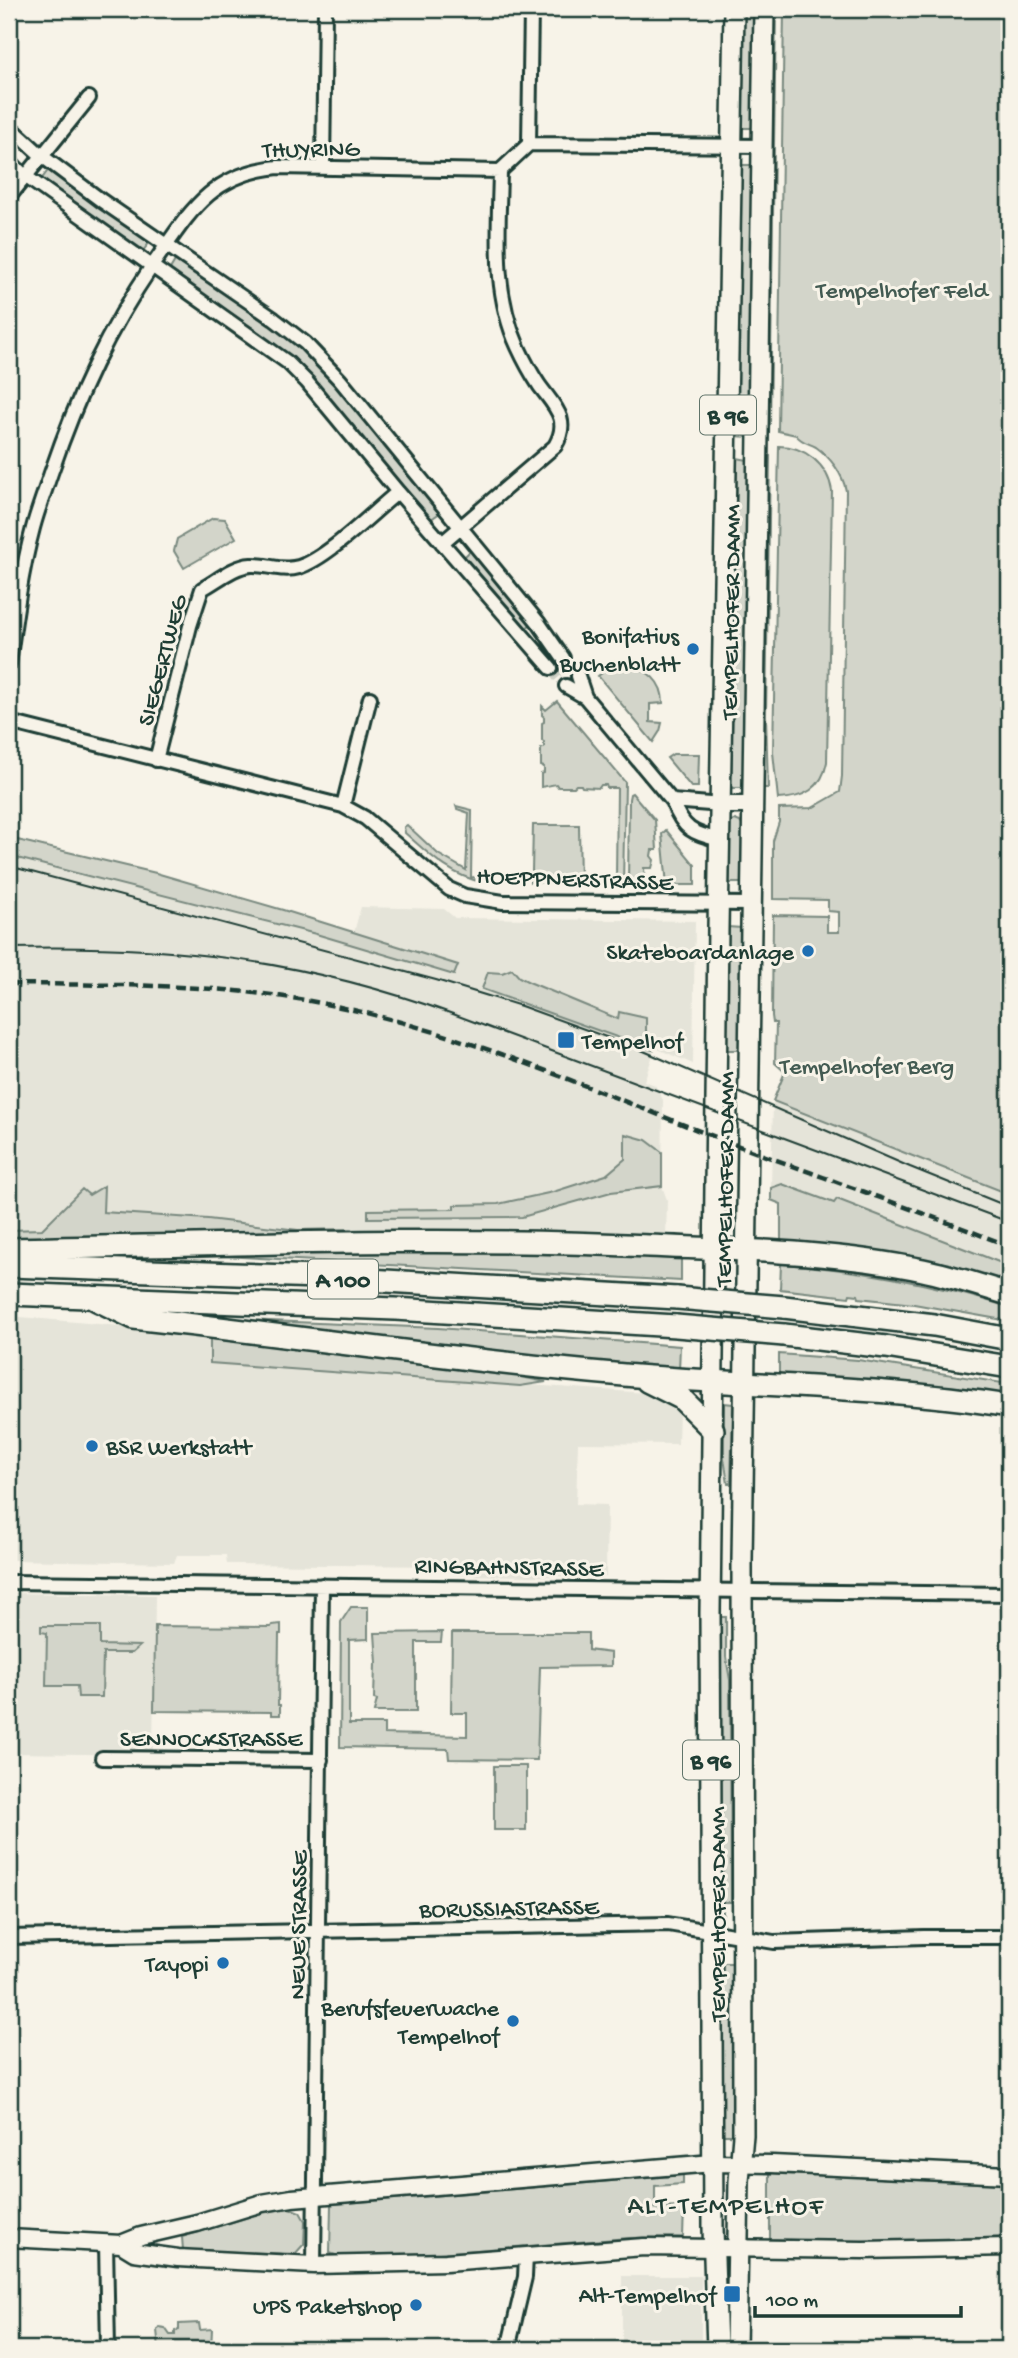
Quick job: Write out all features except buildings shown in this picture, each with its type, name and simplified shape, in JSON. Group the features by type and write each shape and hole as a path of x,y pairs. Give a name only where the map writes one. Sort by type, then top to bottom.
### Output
{"highway":[{"path":"9,1250 216,1243 453,1240 715,1249 857,1259 922,1270 1009,1294"},
{"name":"A 100","path":"9,1266 318,1277 677,1298 922,1323 1009,1339"},
{"name":"A 100","path":"9,1294 395,1309 676,1326 886,1347 1009,1367"},
{"path":"91,1297 134,1318 632,1376 744,1382 1009,1406"},
{"path":"632,1376 674,1393 713,1430"}],"main road":[{"name":"TEMPELHOFER DAMM","path":"718,2349 713,2163 711,1590 734,9"},
{"name":"TEMPELHOFER DAMM","path":"736,2349 743,2135 744,1382 764,9"},
{"path":"727,443 757,441"},
{"path":"722,805 752,805"},
{"path":"114,2244 261,2203 315,2195 713,2163 1009,2175"},
{"path":"9,2238 114,2244 134,2252 178,2258 314,2265 407,2264 620,2248 863,2250 1009,2247"}],"street":[{"path":"323,167 326,9"},
{"path":"529,144 531,9"},
{"path":"9,197 89,98"},
{"path":"9,126 42,156 305,343 340,380 563,658"},
{"path":"442,543 555,446 562,428 559,411 523,358 502,303 499,274 500,171 529,144 762,146"},
{"path":"9,161 25,176 287,362 551,668"},
{"name":"THUYRING","path":"9,664 20,585 33,527 67,427 95,359 117,318 199,201 220,184 242,173 258,169 323,167 500,171"},
{"name":"SIEGERTWEG","path":"156,760 202,589 242,566 276,569 299,567 317,558 398,492"},
{"path":"535,650 549,638"},
{"path":"578,676 585,697"},
{"path":"566,686 585,697 672,801 680,821 685,826 697,834 721,840"},
{"path":"344,806 370,698"},
{"name":"HOEPPNERSTRASSE","path":"9,722 344,806 365,818 437,881 465,896 503,902 752,904"},
{"path":"672,801 722,805"},
{"name":"RINGBAHNSTRASSE","path":"9,1582 1009,1594"},
{"name":"NEUE STRASSE","path":"314,2265 322,1585"},
{"name":"SENNOCKSTRASSE","path":"102,1758 321,1760"},
{"name":"BORUSSIASTRASSE","path":"9,1937 668,1924 774,1942 1009,1937"},
{"path":"108,2349 114,2244"},
{"path":"508,2349 525,2277 526,2256"}],"shaded area":[{"path":"9,856 316,934 454,975 457,964 354,932 361,907 444,909 455,918 695,921 693,1064 653,1047 644,1081 655,1085 663,1100 662,1186 667,1200 666,1238 482,1231 373,1231 9,1245"},
{"path":"773,1101 1009,1194 1009,1266 837,1200 835,1204 782,1184 771,1188"},
{"path":"9,1316 210,1334 210,1363 647,1393 664,1399 679,1409 678,1444 578,1443 576,1504 607,1505 606,1577 453,1575 452,1566 227,1564 226,1555 177,1555 174,1563 9,1560"},
{"path":"9,1593 155,1595 153,1755 9,1753"},
{"path":"622,2276 701,2276 701,2349 622,2349"}],"green space":[{"path":"742,9 755,9 753,128 741,128"},
{"path":"772,9 776,9 770,424 766,423"},
{"name":"Tempelhofer Feld","path":"784,9 1009,9 1009,1194 773,1101 785,1072 775,1063 776,1023 773,1023 772,1016 773,915 827,916 827,932 839,932 839,912 828,911 828,900 773,899 773,841 779,822 779,809 812,808 840,792 846,491 839,472 821,451 796,435 778,431"},
{"path":"740,165 753,165 748,437 736,436"},
{"path":"49,169 150,242 142,252 41,180"},
{"path":"176,259 257,314 302,350 334,384 441,512 430,520 292,360 253,328 169,271"},
{"path":"779,446 798,449 814,459 826,473 832,491 827,762 821,779 810,790 796,797 778,799 773,752"},
{"path":"766,456 770,456 766,715 768,788 761,788"},
{"path":"737,458 748,460 744,788 731,788"},
{"path":"213,518 225,519 236,538 184,568 174,551 177,539"},
{"path":"471,550 532,623 522,632 462,559"},
{"path":"626,666 653,677 660,689 663,703 650,704 650,722 662,723 653,742 598,676 606,670"},
{"path":"557,701 625,782 623,885 618,886 612,880 616,879 617,788 607,788 606,785 599,788 581,785 558,787 556,784 541,787 541,774 544,773 544,767 541,766 541,749 544,747 542,706 546,710"},
{"path":"673,754 699,754 698,787 691,787 667,758"},
{"path":"632,793 655,820 657,850 652,850 652,868 644,868 645,886 628,886 629,799"},
{"path":"456,806 472,810 471,877 482,878 482,882 450,869 405,833 404,827 407,825 438,854 466,870 469,813 457,809"},
{"path":"735,820 743,827 743,883 728,883 730,823"},
{"path":"533,825 579,825 580,883 530,882"},
{"path":"666,830 695,865 695,885 667,885 662,834"},
{"path":"9,838 156,873 458,965 454,975 316,934 9,856"},
{"path":"727,927 742,928 742,1050 725,1050"},
{"path":"512,969 519,977 529,982 618,1019 619,1012 646,1018 646,1031 653,1050 482,989 488,972 502,973"},
{"path":"625,1134 646,1140 662,1152 662,1186 611,1192 522,1217 368,1218 368,1210 454,1209 454,1205 498,1204 553,1192 606,1175 625,1159"},
{"path":"782,1184 834,1203 837,1199 1009,1266 1009,1285 922,1258 850,1247 781,1243 781,1204 771,1200 771,1188"},
{"path":"104,1186 103,1212 208,1219 298,1230 351,1229 352,1232 9,1245 9,1230 42,1229 82,1189 89,1195"},
{"path":"320,1250 681,1255 681,1281 206,1255"},
{"path":"781,1264 867,1274 953,1291 1009,1307 1009,1321 914,1304 859,1298 858,1295 850,1294 849,1297 780,1289"},
{"path":"220,1319 438,1328 680,1346 679,1370 504,1354"},
{"path":"210,1334 456,1364 546,1382 520,1386 210,1363"},
{"path":"779,1354 858,1360 1009,1384 1009,1396 779,1376"},
{"path":"724,1403 733,1404 731,1484 728,1484 724,1458"},
{"path":"351,1607 368,1607 368,1639 349,1640 349,1724 384,1724 384,1734 467,1736 467,1713 451,1713 452,1633 588,1633 588,1650 611,1653 611,1666 540,1667 537,1760 449,1759 448,1749 340,1747 341,1622"},
{"path":"720,1617 726,1617 726,1657 730,1680 731,1902 722,1902"},
{"path":"281,1624 278,1705 280,1715 271,1715 271,1712 154,1711 155,1626 271,1627"},
{"path":"41,1626 100,1626 100,1645 140,1646 132,1653 103,1653 102,1697 78,1697 77,1686 46,1686 47,1633 41,1632"},
{"path":"442,1632 441,1642 416,1642 416,1712 374,1712 377,1700 374,1699 377,1663 375,1633"},
{"path":"494,1766 526,1766 526,1830 494,1830"},
{"path":"722,1963 732,1963 732,2135 723,2135"},
{"path":"770,2173 1009,2184 1009,2237 857,2242 770,2239"},
{"path":"683,2175 683,2184 655,2186 655,2208 684,2207 683,2237 629,2238 426,2254 338,2256 330,2253 331,2205 334,2204"},
{"path":"289,2208 300,2212 305,2221 304,2244 295,2254 183,2250 182,2237 262,2213"},
{"path":"199,2323 200,2330 212,2329 211,2349 159,2349 159,2327 165,2328 170,2335 175,2335 179,2324"}],"tunnel":[{"path":"563,658 578,676"},
{"path":"551,668 566,686"}],"tram line":[{"path":"9,866 436,980 521,1006 639,1049 1009,1207"},
{"path":"9,948 124,949 234,959 288,968 397,995 1009,1222"}],"railway":[{"path":"9,984 197,988 272,995 359,1011 504,1055 1009,1246"}],"place":[{"name":"Bonifatius Buchenblatt","path":"693,649"},
{"name":"Skateboardanlage","path":"808,951"},
{"name":"Tempelhof","path":"566,1040"},
{"name":"BSR Werkstatt","path":"92,1446"},
{"name":"Tayopi","path":"223,1963"},
{"name":"Berufsfeuerwache Tempelhof","path":"513,2021"},
{"name":"Alt-Tempelhof","path":"732,2294"},
{"name":"UPS Paketshop","path":"416,2305"}],"district":[{"name":"ALT-TEMPELHOF","path":"726,2204"}],"park label":[{"name":"Tempelhofer Berg","path":"867,1065"}]}
